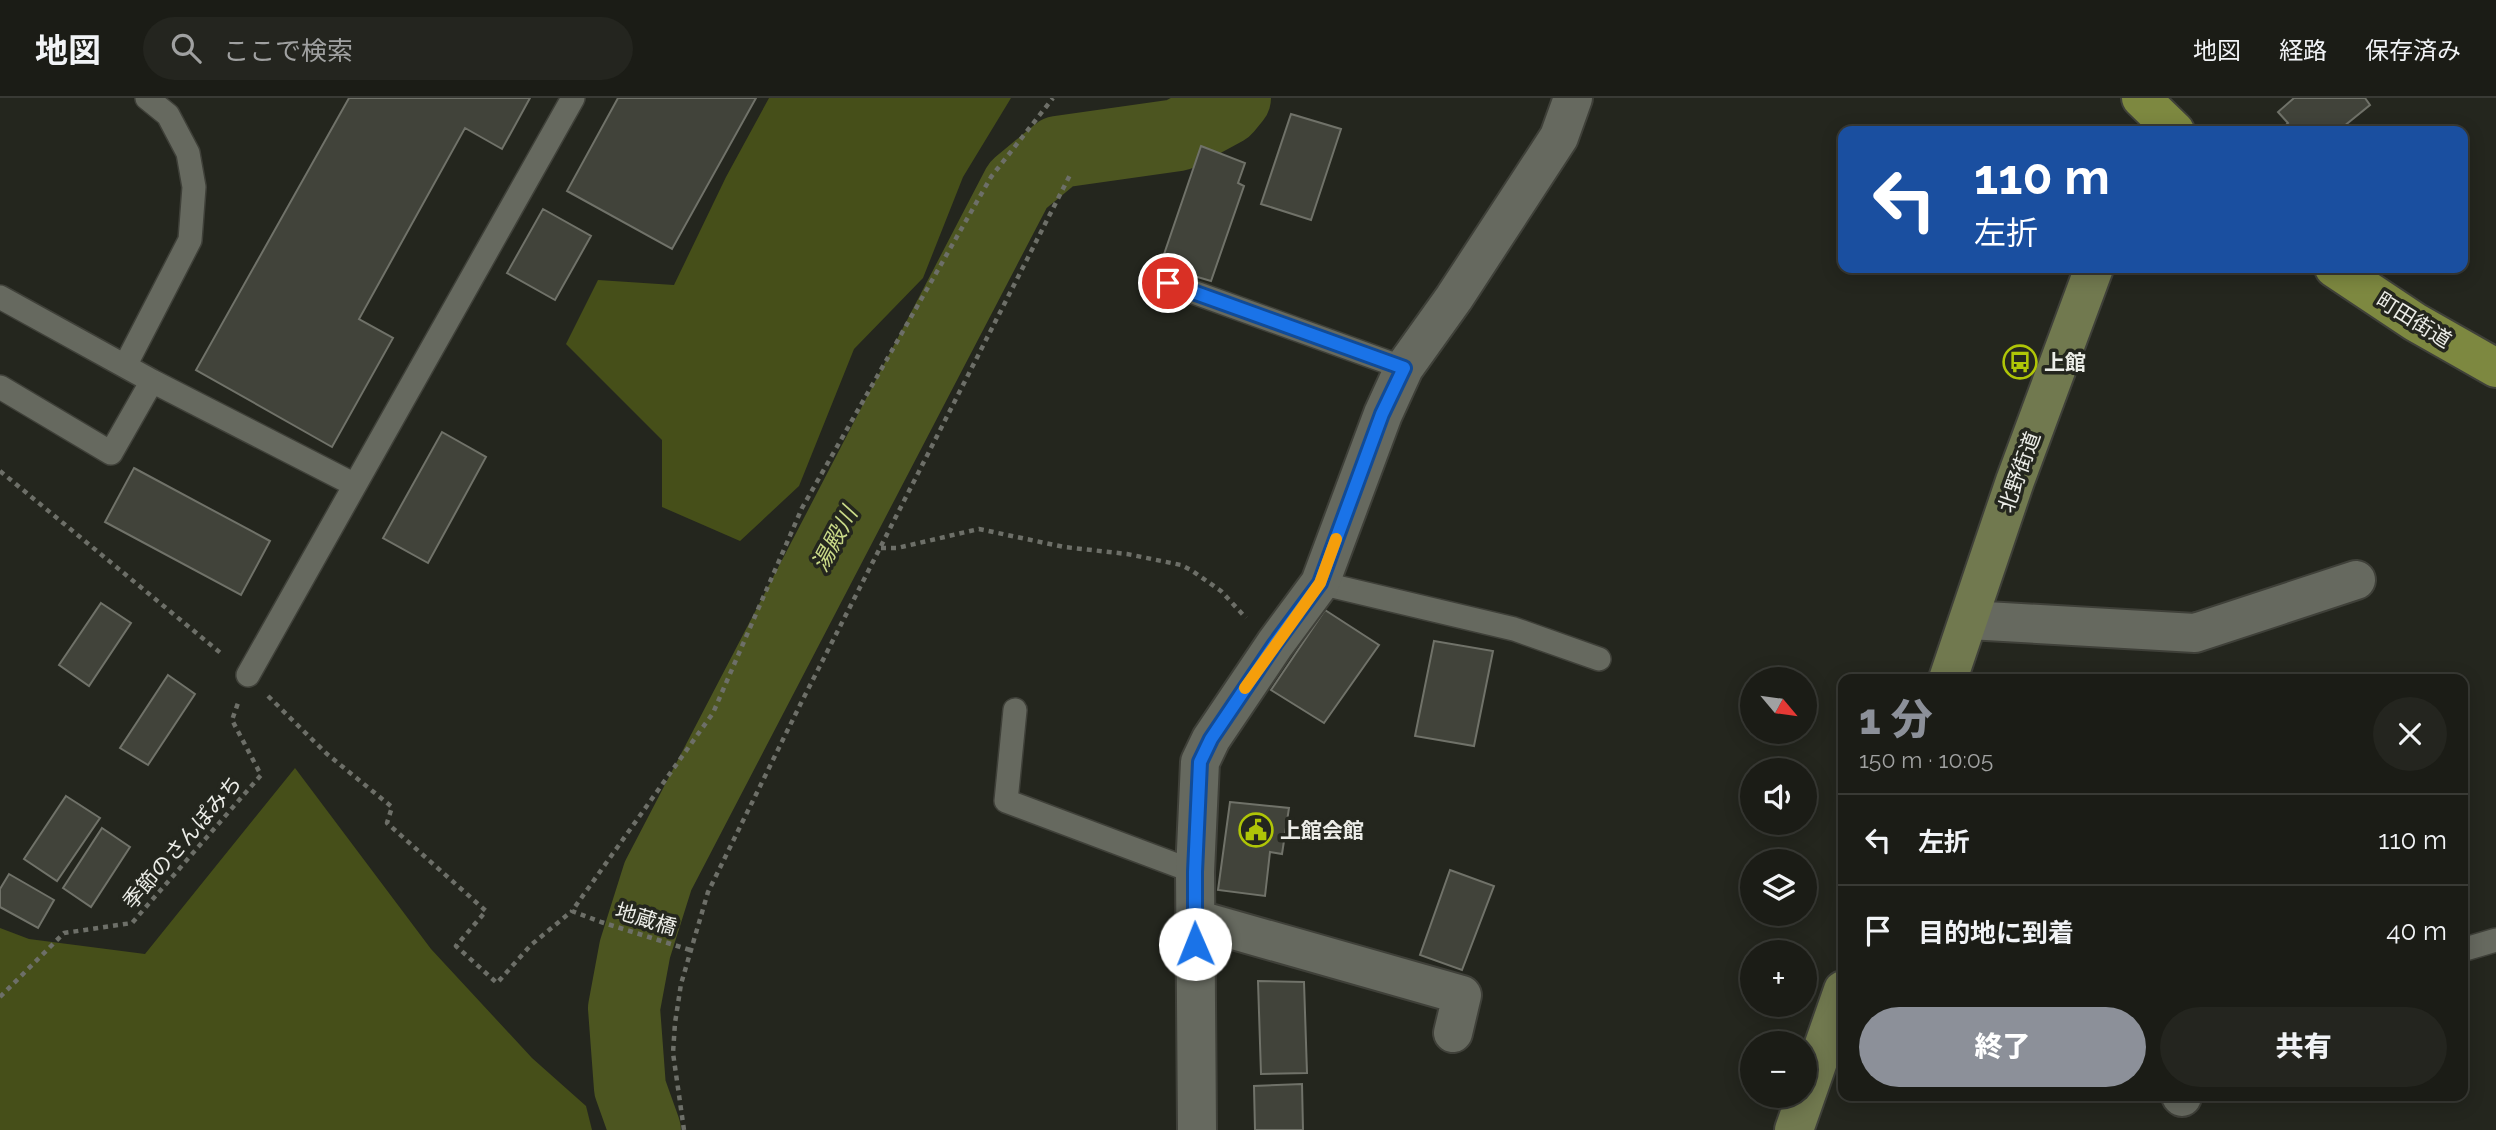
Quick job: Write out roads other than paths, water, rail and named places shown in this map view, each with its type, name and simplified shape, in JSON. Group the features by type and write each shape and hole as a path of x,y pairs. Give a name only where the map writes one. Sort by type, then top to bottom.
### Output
{"main road":[{"name":"北野街道","path":"1950,674 2015,481 2092,273"},
{"name":"町田街道","path":"2341,273 2415,323 2496,368"},
{"path":"1794,1130 1838,1004"}],"street":[{"path":"1194,1127 1195,872 1200,762 1211,739 1320,583 1382,414 1404,368 1454,298 1559,137 1573,98"},
{"path":"1969,620 2194,633 2356,580"},
{"path":"1195,919 1462,995 1453,1032"}],"lane":[{"path":"125,366 190,240 194,187 188,153 168,115 147,98"},
{"path":"248,675 269,642 573,98"},
{"path":"1168,283 1404,368"},
{"path":"0,297 152,381 355,485"},
{"path":"0,387 111,453 152,381"},
{"path":"1320,583 1514,629 1599,659"},
{"path":"1015,709 1006,801 1195,872"},
{"path":"2468,948 2496,940"}],"waterway":[{"name":"湯殿川","path":"645,1130 630,1088 624,1008 635,949 658,876 1018,185 1058,152 1178,135 1226,109 1235,98"}],"place":[{"name":"上館","path":"2020,362"},
{"name":"上館会館","path":"1256,830"}]}
